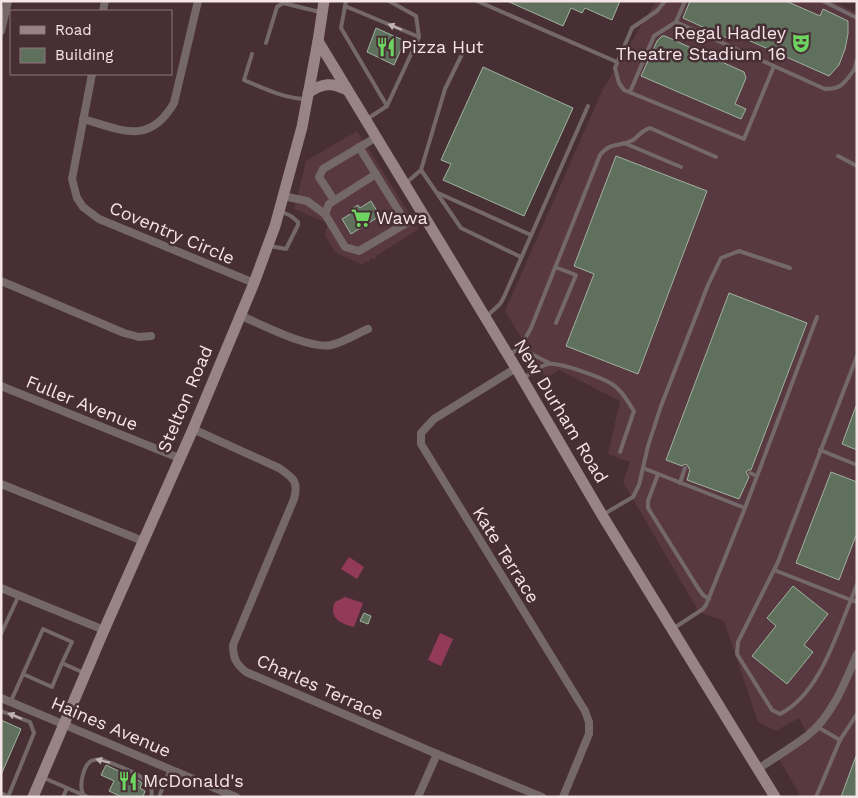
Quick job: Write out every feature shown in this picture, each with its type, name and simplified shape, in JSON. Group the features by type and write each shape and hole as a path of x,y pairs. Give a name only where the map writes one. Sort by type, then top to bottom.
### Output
{"main road":[{"name":"Stelton Road","path":"34,797 85,674 193,429 239,315 254,283 279,211 302,127 323,7"},
{"name":"New Durham Road","path":"318,42 516,368 602,515 775,797"},
{"path":"308,96 323,84 338,85 347,90"}],"street":[{"path":"1,30 8,1"},
{"path":"84,119 130,132 144,131 168,114 174,103 198,1"},
{"name":"Coventry Circle","path":"92,75 84,119 72,168 72,179 77,198 83,207 100,220 254,283"},
{"path":"334,200 319,177 323,170 375,138"},
{"path":"359,147 406,223"},
{"path":"325,214 329,204 334,200 376,174"},
{"path":"283,196 307,201 325,214 345,247 359,251 422,214"},
{"path":"1,281 124,333 139,337 151,336"},
{"path":"239,315 314,345 332,344 368,329"},
{"name":"Kate Terrace","path":"516,368 434,419 421,433 421,444 585,711 589,722 589,734 563,797"},
{"name":"Fuller Avenue","path":"1,386 179,458"},
{"name":"Charles Terrace","path":"193,429 279,468 290,476 297,489 234,645 233,656 237,664 246,672 542,797"},
{"path":"1,484 143,541"},
{"path":"1,588 104,630"},
{"path":"758,769 808,735 826,715 854,668 857,654"},
{"name":"Haines Avenue","path":"1,698 234,796"},
{"path":"418,797 437,754"}],"lane":[{"path":"365,121 387,106 419,37 416,16 389,1"},
{"path":"477,1 617,62"},
{"path":"665,1 657,10 632,28 615,68 619,82 624,90 744,139 774,66"},
{"path":"630,92 654,36 676,22 685,1"},
{"path":"823,1 857,18"},
{"path":"266,43 277,7 283,3 323,7"},
{"path":"387,106 341,28 346,3 419,37"},
{"path":"676,22 825,89 834,89 840,86 855,70 857,60"},
{"path":"404,185 421,170 445,89 467,44"},
{"path":"252,54 244,80 294,98 308,96"},
{"path":"485,318 500,304 588,106"},
{"path":"508,355 520,348 531,328 600,155 605,149 613,144 632,140 644,130 650,128 716,157"},
{"path":"624,143 681,166"},
{"path":"838,156 857,166"},
{"path":"421,170 461,228 521,257"},
{"path":"438,193 531,235"},
{"path":"267,246 286,249 298,225 298,222 291,216 279,211"},
{"path":"602,515 632,496 638,485 661,406 708,285 721,258 739,251 790,268"},
{"path":"555,267 576,275 556,323"},
{"path":"672,629 703,610 709,599 817,318"},
{"path":"520,348 550,364 567,366 611,383 634,411 620,452"},
{"path":"857,356 774,570 738,642 737,654 772,710 780,714 793,707 814,683 831,650 857,584"},
{"path":"522,379 543,366 550,364"},
{"path":"820,450 857,465"},
{"path":"643,468 745,508"},
{"path":"680,483 685,468"},
{"path":"750,473 757,476"},
{"path":"658,474 648,501 648,508 698,588 709,599"},
{"path":"774,570 857,602"},
{"path":"1,634 19,595"},
{"path":"11,702 23,674 43,629 72,642 52,687 23,674"},
{"path":"62,663 85,674"},
{"path":"1,711 30,722 34,733 8,797 1,793"},
{"path":"816,797 840,740 857,714"},
{"path":"816,726 840,740"},
{"path":"83,794 81,781 88,764 96,759 103,760 146,779 153,793 151,797"},
{"path":"158,797 170,769"},
{"path":"42,777 88,797"},
{"path":"63,797 67,788"}],"shaded area":[{"path":"656,1 832,1 857,13 857,63 852,75 857,74 857,797 801,797 779,759 809,738 799,718 776,731 758,722 724,621 699,612 623,482 630,462 608,454 620,401 559,370 546,379 505,311 602,91"},
{"path":"357,131 419,229 376,256 374,260 371,258 369,262 365,261 363,265 335,252 325,235 328,223 294,209 306,161"},
{"path":"349,557 364,567 357,579 341,569"},
{"path":"345,597 363,603 354,627 340,622 333,612 335,602"},
{"path":"440,633 453,639 441,666 428,660"}],"building":[{"path":"507,1 620,1 612,20 585,8 582,13 571,8 563,26"},
{"name":"Regal Hadley Theatre Stadium 16","path":"690,1 786,1 820,16 823,9 848,21 845,49 839,65 829,76 730,32 727,38 683,18"},
{"name":"Pizza Hut","path":"376,28 405,41 394,65 367,52"},
{"path":"662,36 744,72 746,78 735,104 746,109 741,119 641,76 657,41"},
{"path":"483,67 573,108 524,216 443,180 451,164 441,160"},
{"path":"616,156 707,191 638,374 566,346 594,274 574,266"},
{"name":"Wawa","path":"371,201 380,216 351,234 342,219 352,213 350,210 358,205 360,208"},
{"path":"729,293 807,323 751,470 746,472 749,477 739,499 687,480 690,470 687,465 682,466 666,460"},
{"path":"857,406 857,450 842,444"},
{"path":"831,472 857,482 857,533 839,580 796,563"},
{"path":"793,586 828,614 804,645 813,652 787,684 752,656 776,626 767,618"},
{"path":"364,613 371,616 368,624 360,621"},
{"path":"1,720 21,729 1,775"},
{"path":"856,756 857,797 841,797"},
{"name":"McDonald's","path":"106,765 140,781 142,783 140,788 145,791 143,797 122,797 109,791 114,781 101,775"}],"place":[{"name":"Regal Hadley Theatre Stadium 16","path":"801,43"},
{"name":"Pizza Hut","path":"386,47"},
{"name":"Wawa","path":"361,218"},
{"name":"McDonald's","path":"128,781"}]}
